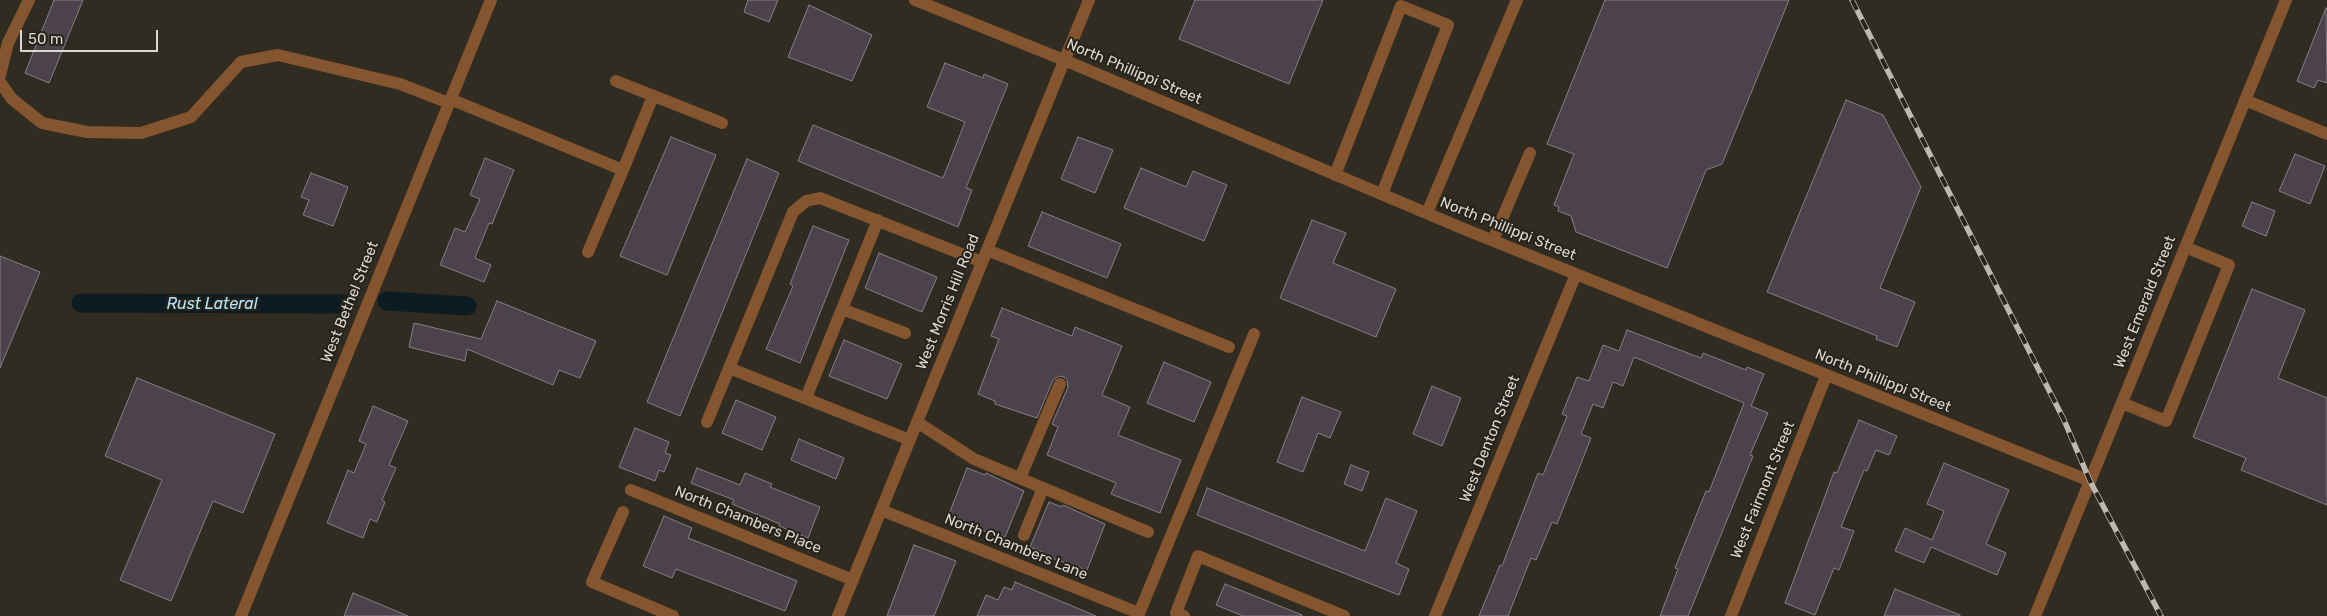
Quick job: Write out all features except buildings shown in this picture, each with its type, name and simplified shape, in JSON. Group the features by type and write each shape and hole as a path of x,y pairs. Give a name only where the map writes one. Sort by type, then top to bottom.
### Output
{"street":[{"path":"0,75 8,43 29,0"},
{"name":"West Bethel Street","path":"241,616 491,0"},
{"name":"North Phillippi Street","path":"915,0 1064,60 1335,175 1576,274 2090,481"},
{"name":"West Morris Hill Road","path":"838,616 1089,0"},
{"path":"1427,213 1517,0"},
{"name":"West Emerald Street","path":"2035,616 2286,0"},
{"path":"1335,175 1401,6 1448,25 1382,194"},
{"path":"0,82 12,99 42,123 87,132 141,133 191,117 241,62 278,55 400,84 449,101 624,170"},
{"path":"616,81 722,123"},
{"path":"588,252 624,170 653,96"},
{"path":"2245,100 2327,134"},
{"path":"1493,240 1530,153"},
{"path":"707,422 793,212 806,201 820,198 984,256 1229,347"},
{"path":"806,398 878,220"},
{"path":"2122,403 2166,421 2229,265 2185,247"},
{"name":"West Denton Street","path":"1435,616 1576,274"},
{"path":"842,309 904,333"},
{"path":"1138,615 1254,334"},
{"path":"729,368 910,440"},
{"name":"West Fairmont Street","path":"1731,616 1826,376"},
{"path":"1020,478 1060,384"},
{"path":"917,422 974,459 1148,532"},
{"path":"1024,535 1043,488"},
{"name":"North Chambers Place","path":"631,490 852,580"},
{"name":"North Chambers Lane","path":"881,510 1138,615"},
{"path":"623,512 592,582 673,616"},
{"path":"1184,616 1176,613 1198,556 1344,616"}],"waterway":[{"name":"Rust Lateral","path":"387,301 467,306"},
{"name":"Rust Lateral","path":"81,303 343,304"}],"railway":[{"path":"1852,0 2064,420 2090,481 2161,616"}]}
